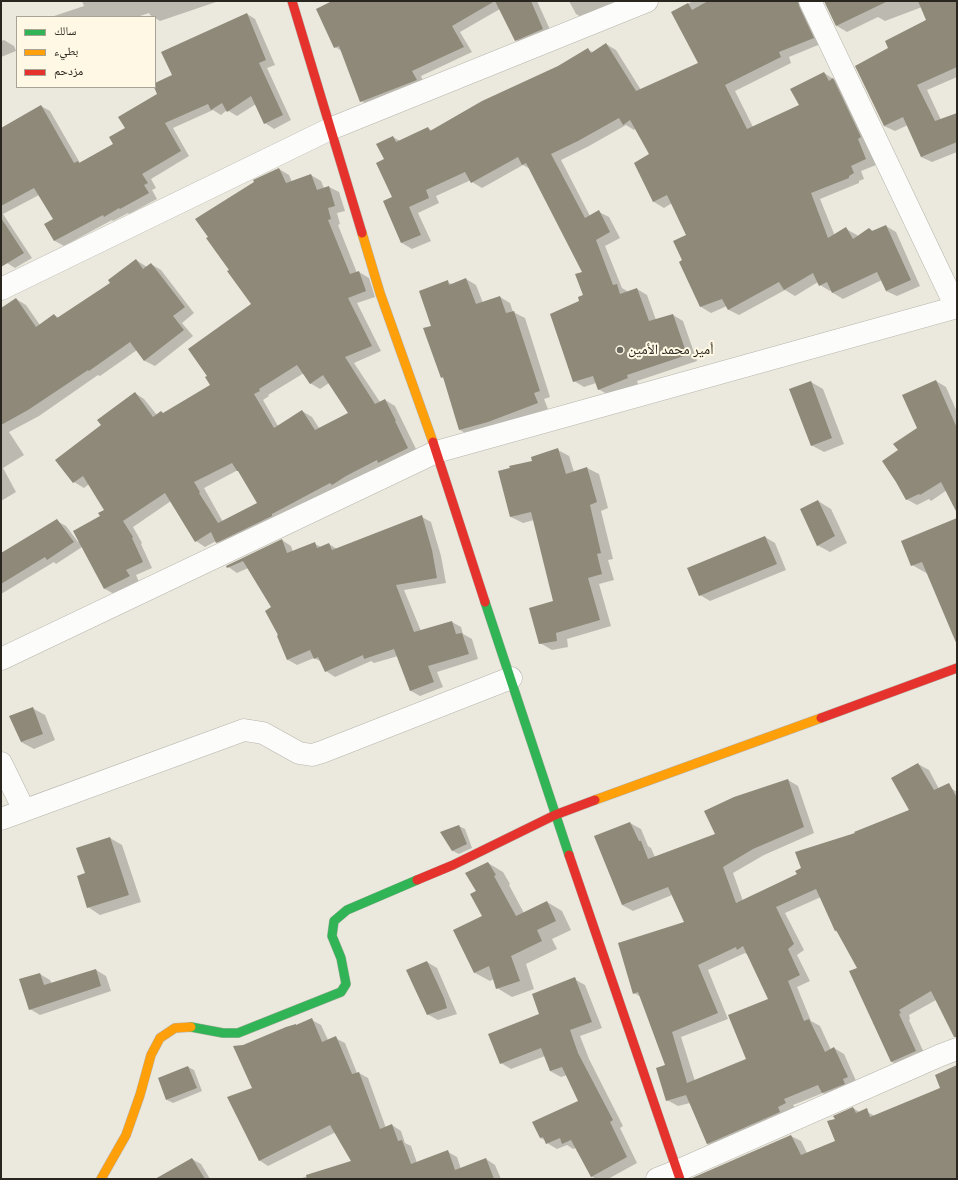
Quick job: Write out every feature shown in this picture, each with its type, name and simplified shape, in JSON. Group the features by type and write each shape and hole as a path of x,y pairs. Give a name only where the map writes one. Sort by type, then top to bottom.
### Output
{"street":[{"path":"292,1 380,292 436,452 555,815 679,1175"},
{"path":"1,289 330,129 647,1"},
{"path":"1,659 436,452 957,307 810,1"},
{"path":"101,1179 126,1135 140,1095 151,1055 160,1038 175,1028 194,1027 223,1033 238,1033 341,992 346,984 340,958 332,936 334,921 347,910 453,865 555,815 957,668"},
{"path":"1,819 244,730 263,733 299,753 312,755 511,678"},
{"path":"1,763 24,810"},
{"path":"657,1179 679,1175 957,1049"}],"building":[{"path":"332,1 495,1 452,26 464,47 412,71 417,80 360,102 339,46 334,48 316,9"},
{"path":"495,1 531,1 543,29 515,41"},
{"path":"708,1 798,1 814,38 779,52 781,57 725,85 747,129 799,105 790,89 824,72 829,81 833,78 861,137 858,139 866,159 851,166 854,173 849,176 849,178 811,193 828,238 846,227 853,239 869,228 872,231 886,225 911,280 886,291 877,272 832,293 827,282 819,286 813,273 784,290 779,282 728,310 722,299 700,307 679,262 682,260 673,241 686,235 667,195 653,202 634,163 649,154 630,120 623,125 619,118 551,154 585,218 599,210 610,232 596,240 613,285 617,284 620,294 637,288 649,321 673,314 687,355 627,375 628,378 598,390 593,376 573,382 550,314 579,301 578,297 583,295 575,274 582,272 526,163 522,165 518,157 471,183 465,172 426,190 429,198 409,207 421,235 401,243 383,201 392,197 376,163 384,159 376,144 393,136 396,142 428,127 430,131 482,101 558,66 588,48 591,53 606,43 636,91 698,63 671,12 688,3 692,10"},
{"path":"824,1 888,1 836,26"},
{"path":"918,1 957,1 957,67 917,85 935,121 957,113 957,142 921,157 903,117 884,126 855,66 888,48 885,41 926,20"},
{"path":"247,13 266,60 259,63 283,115 264,124 251,96 227,112 222,103 211,110 208,104 165,123 181,151 142,174 148,183 144,185 149,193 120,209 119,208 104,217 103,215 54,241 44,224 53,219 34,188 1,206 1,128 41,105 74,163 78,161 79,163 113,144 109,137 125,128 118,117 157,94 154,88 156,88 156,83 172,75 161,52"},
{"path":"279,168 286,183 311,174 317,190 329,186 335,206 328,208 331,219 328,220 350,274 359,271 366,291 348,298 372,346 345,357 375,404 385,399 408,448 378,463 377,460 332,485 330,483 272,514 272,516 216,543 211,532 195,542 165,493 123,521 133,537 132,538 143,562 126,570 130,576 104,589 73,531 100,516 98,513 104,510 83,476 73,483 55,460 101,425 97,420 135,392 153,417 161,411 163,413 210,385 205,377 207,376 188,349 251,304 227,271 229,270 206,238 208,237 195,219 254,182 253,180","holes":["297,365 310,384 323,375 348,413 315,430 302,410 274,428 254,394 260,391 259,389","232,463 257,503 218,523 199,493 200,492 194,482"]},
{"path":"1,218 24,253 1,267"},
{"path":"136,259 143,269 151,263 185,307 173,316 184,330 144,361 130,342 89,371 88,370 28,410 1,425 1,308 16,298 36,327 54,314 57,318 110,283 108,280"},
{"path":"466,278 476,304 500,296 506,313 514,311 540,391 534,393 538,403 488,422 459,430 443,377 441,378 423,328 431,326 419,291 448,280 449,285"},
{"path":"936,380 957,428 957,513 941,482 920,495 919,494 906,500 882,461 898,450 893,444 917,428 902,395"},
{"path":"811,381 832,438 811,446 789,389"},
{"path":"558,448 566,474 587,467 597,502 590,505 601,553 597,554 602,574 588,578 600,620 556,633 557,641 539,644 529,608 553,601 531,512 510,517 498,471 510,468 509,466 532,461 531,457"},
{"path":"818,500 835,536 817,546 800,509"},
{"path":"422,515 432,550 437,578 396,585 414,632 452,621 456,634 462,633 469,654 428,666 434,682 410,691 394,649 364,659 363,655 325,672 318,657 314,659 310,650 287,660 277,636 278,635 265,611 271,607 243,561 227,568 226,566 282,539 287,553 315,542 317,548 329,543 332,550"},
{"path":"957,518 957,645 922,562 911,566 901,541"},
{"path":"57,519 74,542 47,560 45,557 1,584 1,553"},
{"path":"765,536 777,564 699,596 687,568"},
{"path":"33,707 43,734 21,742 9,716"},
{"path":"918,763 934,790 949,783 957,798 957,1037 954,1037 931,991 899,1010 901,1013 899,1014 916,1051 891,1062 849,971 857,968 836,930 835,931 816,889 776,907 794,944 788,949 800,975 788,981 804,1021 809,1019 825,1052 834,1047 848,1077 843,1079 845,1084 822,1093 818,1085 784,1099 786,1103 778,1107 780,1112 707,1144 686,1095 666,1101 656,1068 665,1065 638,992 633,994 618,943 684,922 668,887 622,905 594,836 630,822 639,841 641,841 648,859 715,834 704,811 734,797 788,779 804,827 753,849 723,867 736,903 797,874 795,871 801,868 795,852 855,833 854,832 909,810 891,778","holes":["743,946 768,999 728,1015 746,1059 687,1083 672,1032 718,1013 698,965 736,947 737,950"]},
{"path":"459,825 467,844 452,851 440,832"},
{"path":"110,837 129,895 87,908 77,876 85,873 76,848"},
{"path":"488,862 516,916 547,901 556,921 537,930 542,941 511,956 520,981 496,989 489,966 474,973 453,930 482,916 470,894 476,891 465,873"},
{"path":"427,961 447,1008 427,1015 406,970"},
{"path":"96,969 101,986 29,1010 19,979 40,973 44,985"},
{"path":"575,977 592,1022 570,1030 578,1053 613,1120 610,1122 627,1157 591,1177 571,1140 562,1144 560,1138 546,1144 543,1137 540,1138 532,1122 578,1101 562,1067 550,1071 541,1048 500,1064 488,1034 539,1014 532,994"},
{"path":"312,1018 322,1042 336,1036 352,1074 359,1072 380,1129 392,1124 398,1141 402,1140 411,1164 448,1150 455,1170 486,1158 494,1179 307,1179 306,1175 351,1161 330,1125 259,1161 227,1097 252,1088 233,1046 243,1045"},
{"path":"957,1065 957,1179 692,1179 791,1135 801,1155 835,1141 827,1121 835,1119 833,1116 853,1107 856,1113 867,1108 870,1117 940,1088 935,1075"},
{"path":"188,1066 197,1088 166,1100 158,1078"},
{"path":"192,1158 205,1179 155,1179"}],"traffic: fast":[{"path":"485,602 569,855"},
{"path":"191,1027 223,1033 238,1033 341,992 346,984 341,958 332,936 334,921 347,910 417,880"}],"traffic: slow":[{"path":"362,233 380,293 433,442"},
{"path":"595,800 821,718"},
{"path":"101,1179 126,1135 140,1095 151,1055 160,1038 175,1028 191,1027"}],"traffic: jam":[{"path":"292,1 362,233"},
{"path":"433,442 485,602"},
{"path":"821,718 957,668"},
{"path":"417,880 453,865 555,815 595,800"},
{"path":"569,855 680,1179"}],"place":[{"name":"أمير محمد الأمين","path":"620,350"}]}
